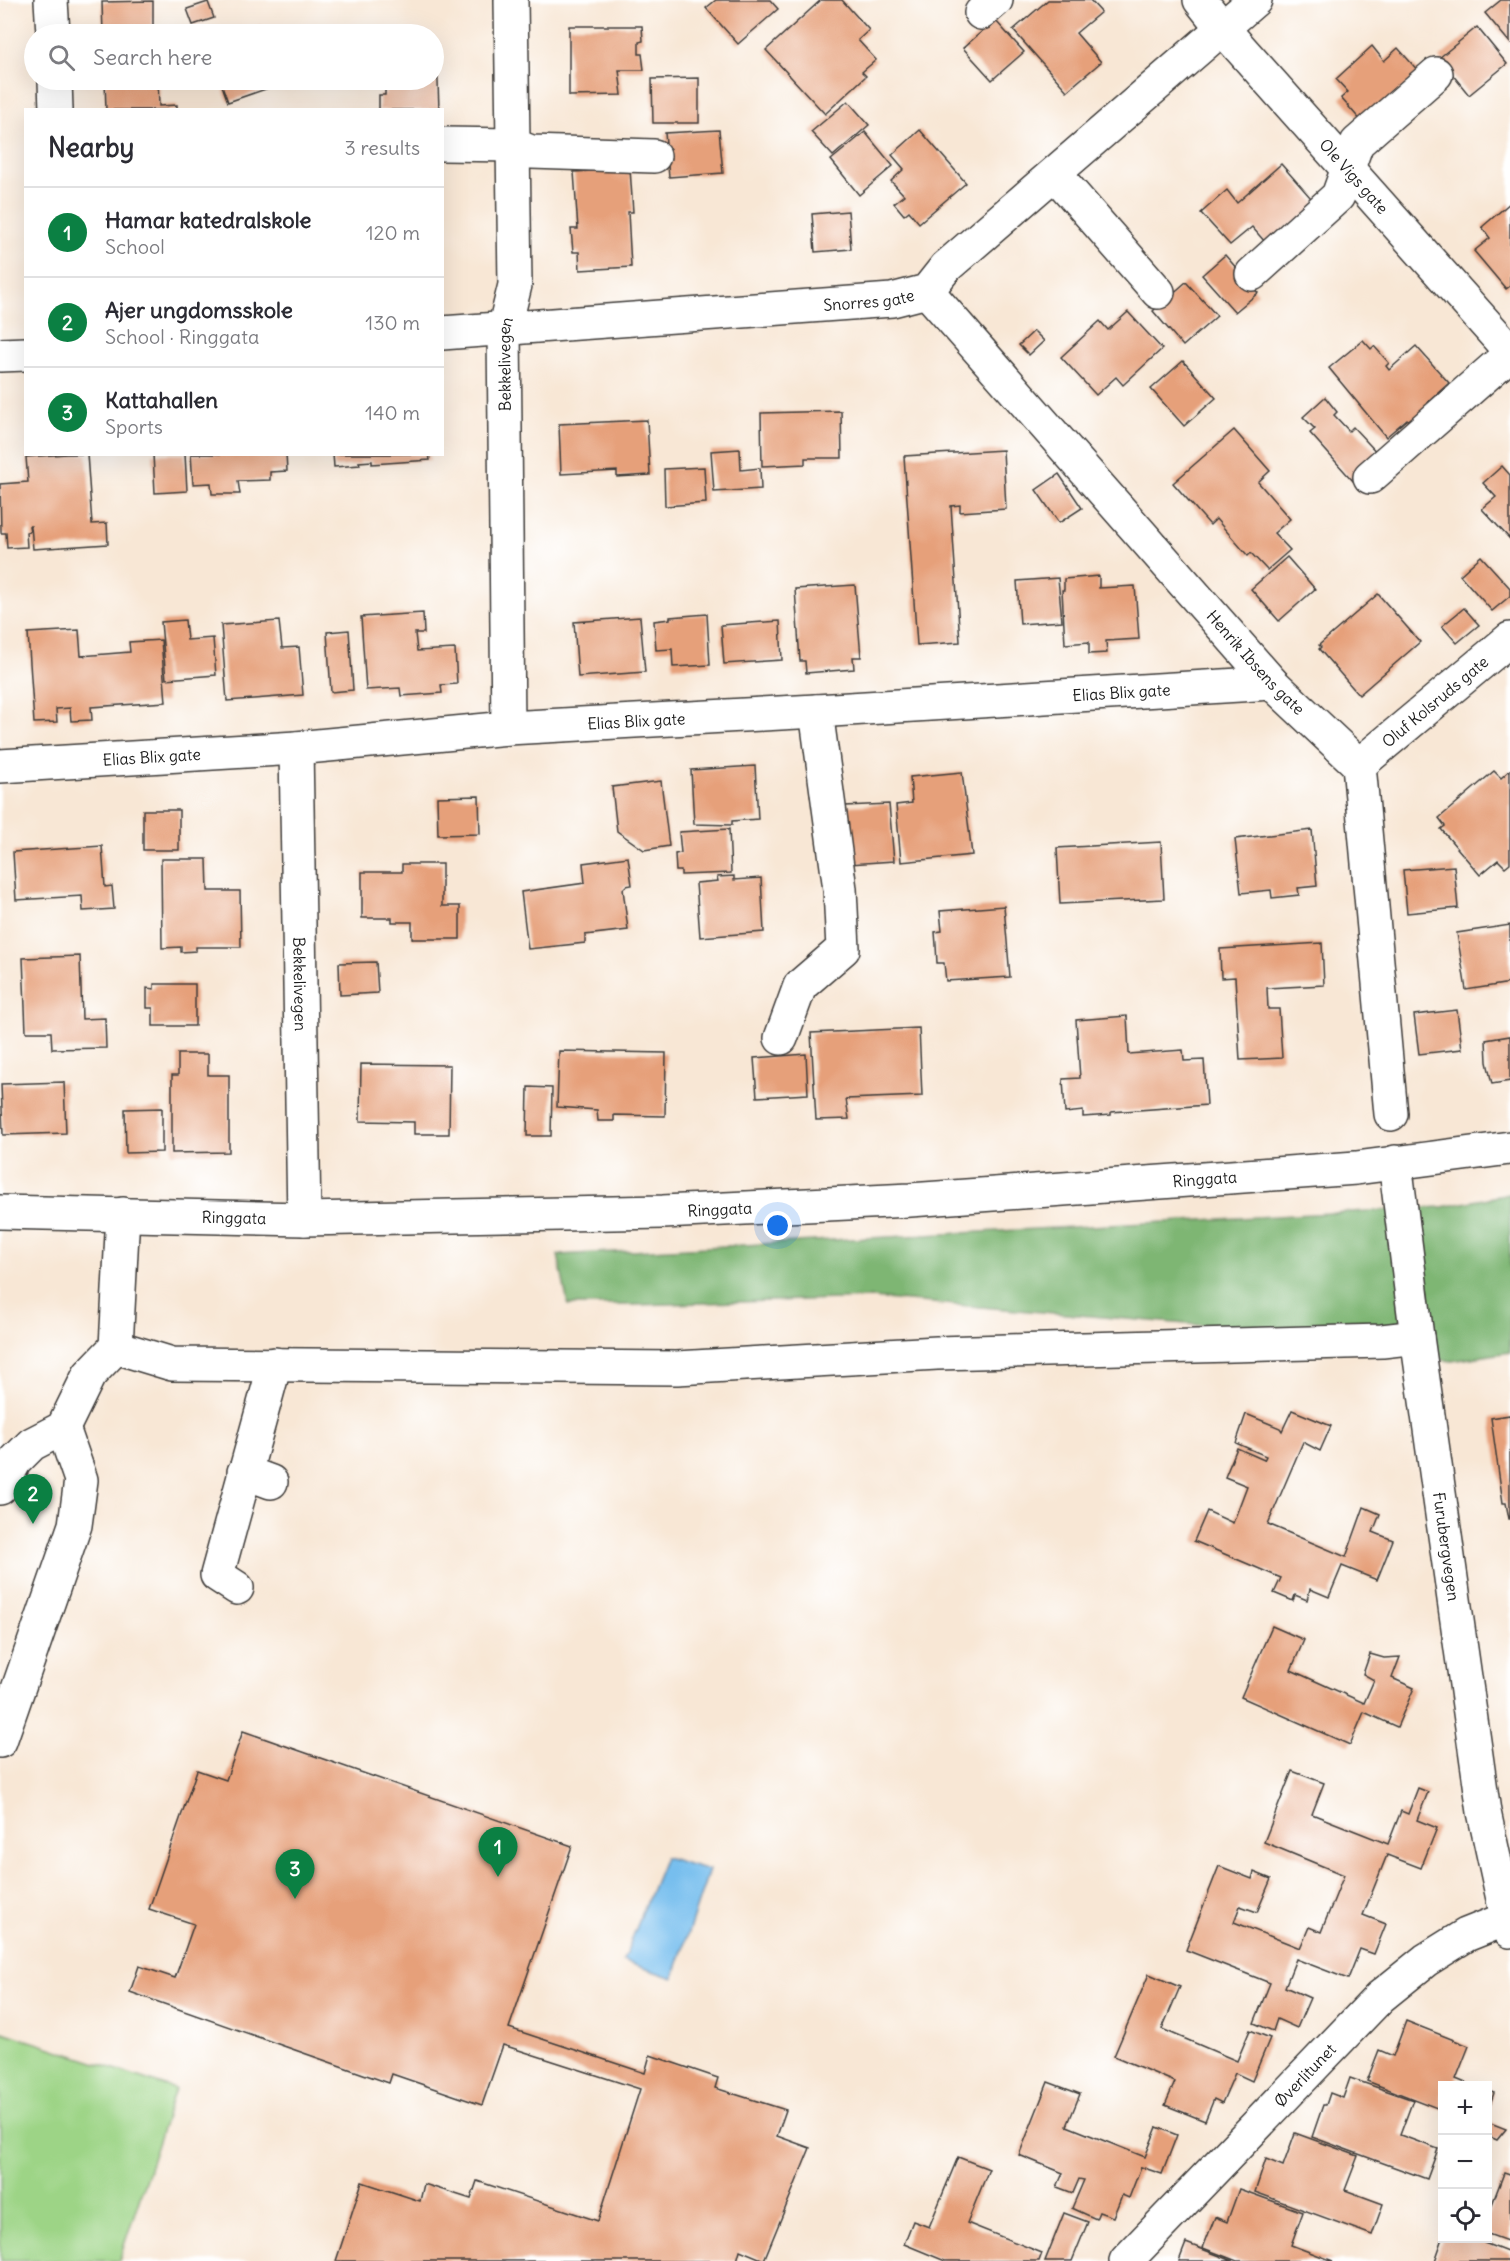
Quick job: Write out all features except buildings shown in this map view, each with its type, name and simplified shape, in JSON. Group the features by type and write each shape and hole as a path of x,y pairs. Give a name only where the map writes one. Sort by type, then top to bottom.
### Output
{"street":[{"path":"51,0 52,24"},
{"name":"Bekkelivegen","path":"508,728 504,330 515,285 511,0"},
{"name":"Ole Vigs gate","path":"1200,0 1223,29 1510,352"},
{"name":"Snorres gate","path":"444,333 892,300 927,291 946,267 1255,0"},
{"path":"1252,274 1338,196 1357,143 1436,74"},
{"path":"55,90 56,108"},
{"path":"444,144 513,146 531,152 654,156"},
{"path":"1055,174 1158,292"},
{"name":"Henrik Ibsens gate","path":"927,291 1272,683 1359,765"},
{"path":"1370,477 1510,352"},
{"path":"0,355 24,354"},
{"name":"Oluf Kolsruds gate","path":"1359,765 1510,639"},
{"name":"Elias Blix gate","path":"0,766 296,748 508,728 1272,683"},
{"path":"781,1038 801,986 843,950 840,889 816,711"},
{"name":"Bekkelivegen","path":"296,748 304,1219"},
{"path":"1359,765 1391,1114"},
{"name":"Ringgata","path":"0,1212 304,1219 663,1212 910,1200 1356,1168 1510,1148"},
{"name":"Furubergvegen","path":"1395,1162 1417,1337 1484,1812 1508,1925"},
{"path":"0,1488 15,1461 32,1444 63,1428 89,1375 116,1347 123,1214"},
{"path":"116,1347 172,1364 677,1368 937,1353 1382,1341 1417,1337"},
{"path":"237,1588 217,1575 257,1477 275,1364"},
{"path":"0,1741 75,1525 81,1480 63,1428"},
{"name":"Øverlitunet","path":"1126,2261 1380,1997 1426,1960 1466,1935 1508,1925"}],"green space":[{"path":"1510,1194 1510,1352 1452,1361 1199,1325 872,1298 568,1305 558,1255 1442,1207"},
{"path":"0,2031 175,2089 119,2261 0,2261"}],"water":[{"path":"665,1857 709,1870 673,1978 623,1961"}],"place":[{"name":"Ajer ungdomsskole","path":"33,1524"},
{"name":"Hamar katedralskole","path":"498,1877"},
{"name":"Kattahallen","path":"295,1899"}]}
